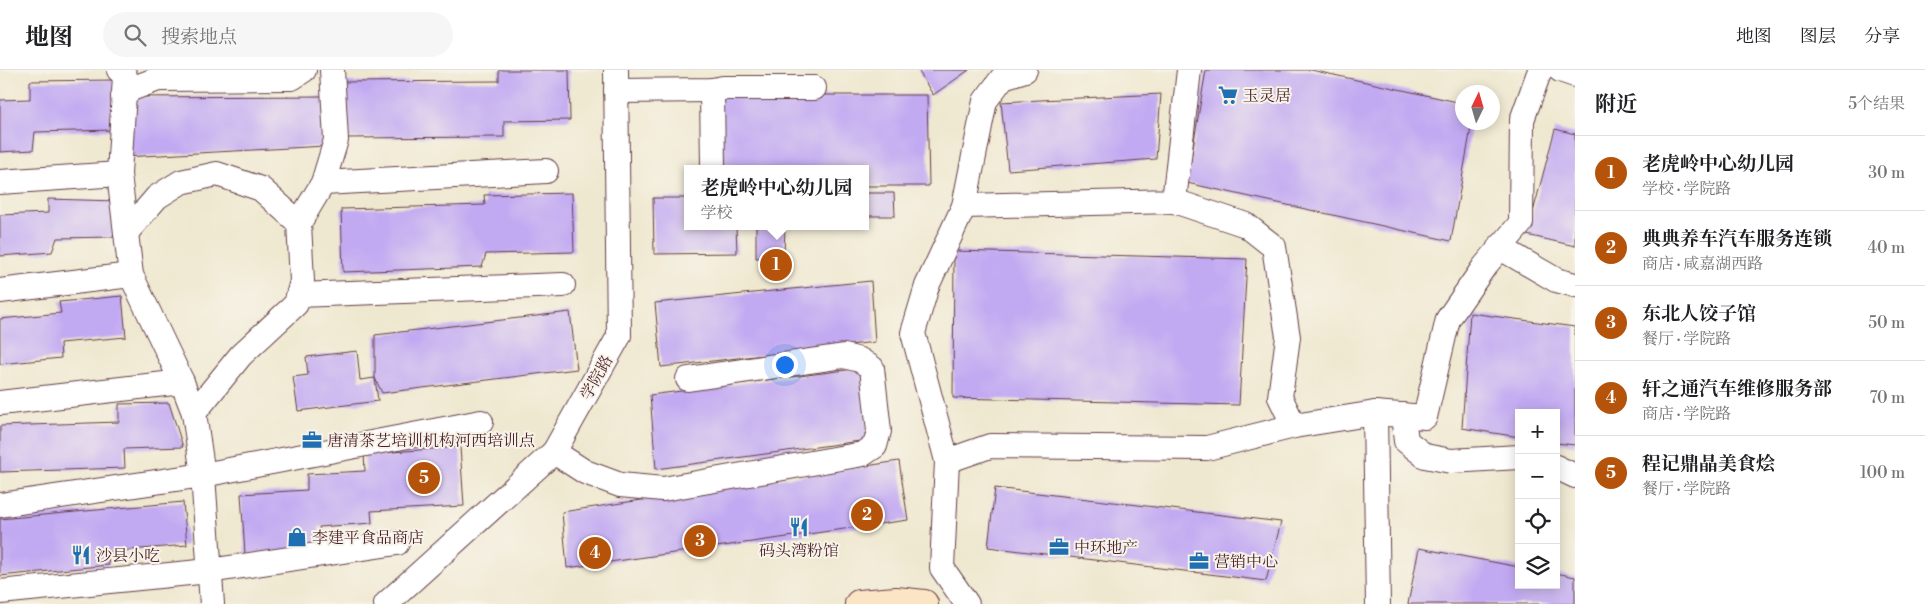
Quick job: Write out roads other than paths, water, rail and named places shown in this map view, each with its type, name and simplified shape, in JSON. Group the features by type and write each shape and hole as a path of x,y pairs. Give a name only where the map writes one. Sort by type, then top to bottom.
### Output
{"main road":[{"path":"859,604 896,601 924,604"}],"street":[{"path":"119,70 124,76 119,174 131,275 182,382 194,414 203,475 212,604"},
{"path":"124,97 131,89 158,79 292,78 304,70"},
{"path":"194,414 241,355 296,304 302,281 299,223 323,183 336,140 332,70"},
{"path":"967,604 942,568 946,461 913,333 927,286 964,206 985,102 1003,77 1025,70"},
{"path":"1174,201 1188,70"},
{"path":"946,461 990,446 1207,448 1294,426 1375,413 1425,417 1448,319 1499,247 1521,223 1522,120 1540,70"},
{"path":"1560,70 1575,75"},
{"path":"616,81 712,90 723,88 814,88"},
{"name":"学院路","path":"386,604 554,452 619,336 616,81"},
{"path":"712,90 713,165"},
{"path":"323,183 546,171"},
{"path":"0,182 119,174"},
{"path":"126,233 157,197 181,182 217,174 261,188 299,223"},
{"path":"964,206 1174,201 1246,225 1274,247 1288,337 1280,397 1294,426"},
{"path":"1499,247 1556,280 1575,285"},
{"path":"0,291 131,275"},
{"path":"298,295 563,285"},
{"path":"554,452 585,472 620,485 663,489 863,454 875,446 879,431 872,368 860,360 844,356 688,380"},
{"path":"0,402 182,382"},
{"path":"1375,413 1378,604"},
{"path":"1403,415 1406,440 1426,456 1451,461 1515,457"},
{"path":"0,505 203,475 480,422"},
{"path":"1560,469 1575,476"},
{"path":"0,592 209,572 397,543"}],"place":[{"name":"玉灵居","path":"1228,95"},
{"name":"老虎岭中心幼儿园","path":"776,265"},
{"name":"唐清茶艺培训机构河西培训点","path":"312,440"},
{"name":"程记鼎晶美食烩","path":"424,478"},
{"name":"典典养车汽车服务连锁","path":"867,515"},
{"name":"码头湾粉馆","path":"799,527"},
{"name":"李建平食品商店","path":"297,537"},
{"name":"东北人饺子馆","path":"700,541"},
{"name":"中环地产","path":"1059,547"},
{"name":"轩之通汽车维修服务部","path":"595,553"},
{"name":"沙县小吃","path":"81,555"},
{"name":"营销中心","path":"1199,561"}]}
